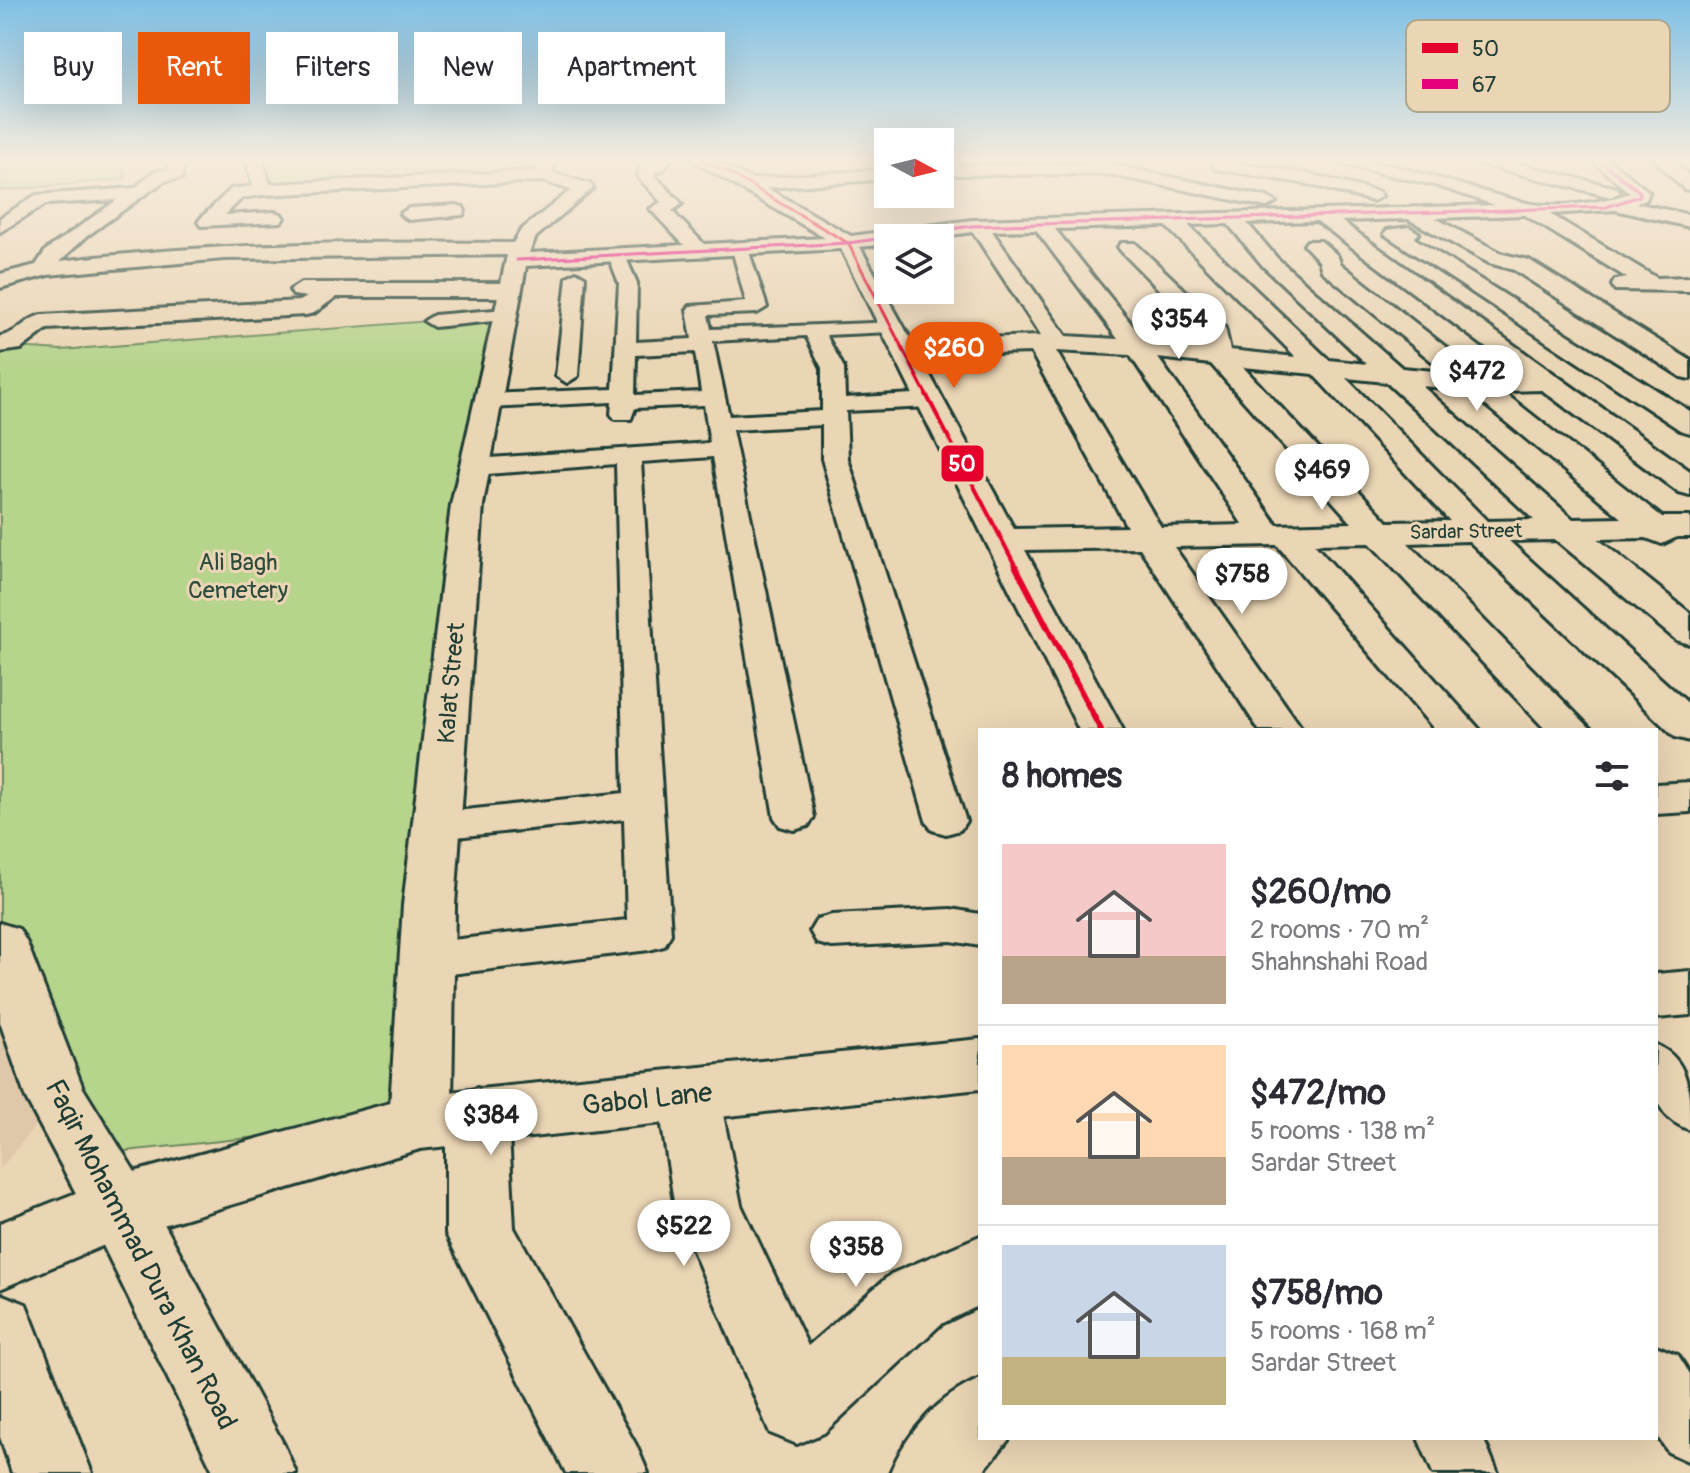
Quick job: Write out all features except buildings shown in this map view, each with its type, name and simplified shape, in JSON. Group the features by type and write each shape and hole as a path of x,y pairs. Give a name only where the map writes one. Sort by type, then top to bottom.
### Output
{"street":[{"path":"44,270 53,254 89,228"},
{"path":"226,228 256,237"},
{"path":"232,277 263,228"},
{"path":"0,281 44,270 256,237 276,228"},
{"path":"346,247 356,228"},
{"path":"441,248 449,228"},
{"path":"252,289 328,290 542,228"},
{"path":"190,233 346,247 441,248 542,228 575,244 576,240 628,239 699,251 848,243 966,228"},
{"name":"Kalat Street","path":"542,228 489,401 467,505 426,960 448,1118 480,1234 608,1473"},
{"path":"628,239 658,228"},
{"path":"679,228 699,251"},
{"path":"822,228 848,243 1100,728"},
{"path":"980,228 1048,343 1150,537 1280,728"},
{"path":"1044,228 1276,534 1456,728"},
{"path":"1074,228 1173,239 1222,305 1216,333 1218,356 1378,532 1568,728"},
{"path":"1206,228 1173,239 1128,247 1321,367 1477,530 1690,728"},
{"path":"1239,228 1270,262 1564,529 1690,632"},
{"path":"1333,228 1690,486"},
{"path":"1419,228 1394,234 1690,424"},
{"path":"1466,228 1496,259 1521,265 1690,371"},
{"path":"1490,228 1504,232"},
{"path":"1559,228 1652,284"},
{"path":"1314,245 1330,259 1330,266 1690,554"},
{"path":"0,344 12,344 41,322 306,308 380,248"},
{"path":"1608,258 1649,258"},
{"path":"1557,286 1690,284"},
{"path":"897,337 1138,348 1475,383 1548,382"},
{"name":"Sardar Street","path":"1003,540 1690,527"},
{"path":"1658,799 1690,797"},
{"name":"Faqir Mohammad Dura Khan Road","path":"0,943 57,1099 119,1207 256,1473"},
{"path":"1658,996 1690,993"},
{"name":"Gabol Lane","path":"0,1256 119,1207 448,1118 978,1064"},
{"path":"688,1094 708,1208 797,1406 916,1299 978,1271"},
{"path":"0,1330 52,1473"},
{"path":"930,1473 978,1419"}],"lane":[{"path":"434,321 542,228"},
{"path":"624,404 626,349 621,297 628,283 628,239"},
{"path":"740,249 757,307 697,310 794,817"},
{"path":"567,376 581,298 576,277"},
{"path":"626,349 813,330 897,337"},
{"path":"813,330 833,368 835,459 946,821"},
{"path":"475,467 628,456 719,424 930,400"},
{"path":"489,401 624,404 719,424"},
{"path":"426,960 649,934 628,456"},
{"path":"437,826 643,804"},
{"path":"832,931 951,925 978,930"},
{"path":"1658,1068 1690,1108"},
{"path":"1658,1380 1690,1430"},
{"path":"1451,1440 1466,1473"}],"shaded area":[{"path":"0,965 56,1100 0,1169"}],"green space":[{"name":"Ali Bagh Cemetery","path":"506,315 417,1120 79,1156 0,965 0,346 61,350"}],"transit line":[{"name":"50","path":"822,228 848,243 1100,728"},
{"name":"67","path":"517,260 848,243 959,228"}]}
